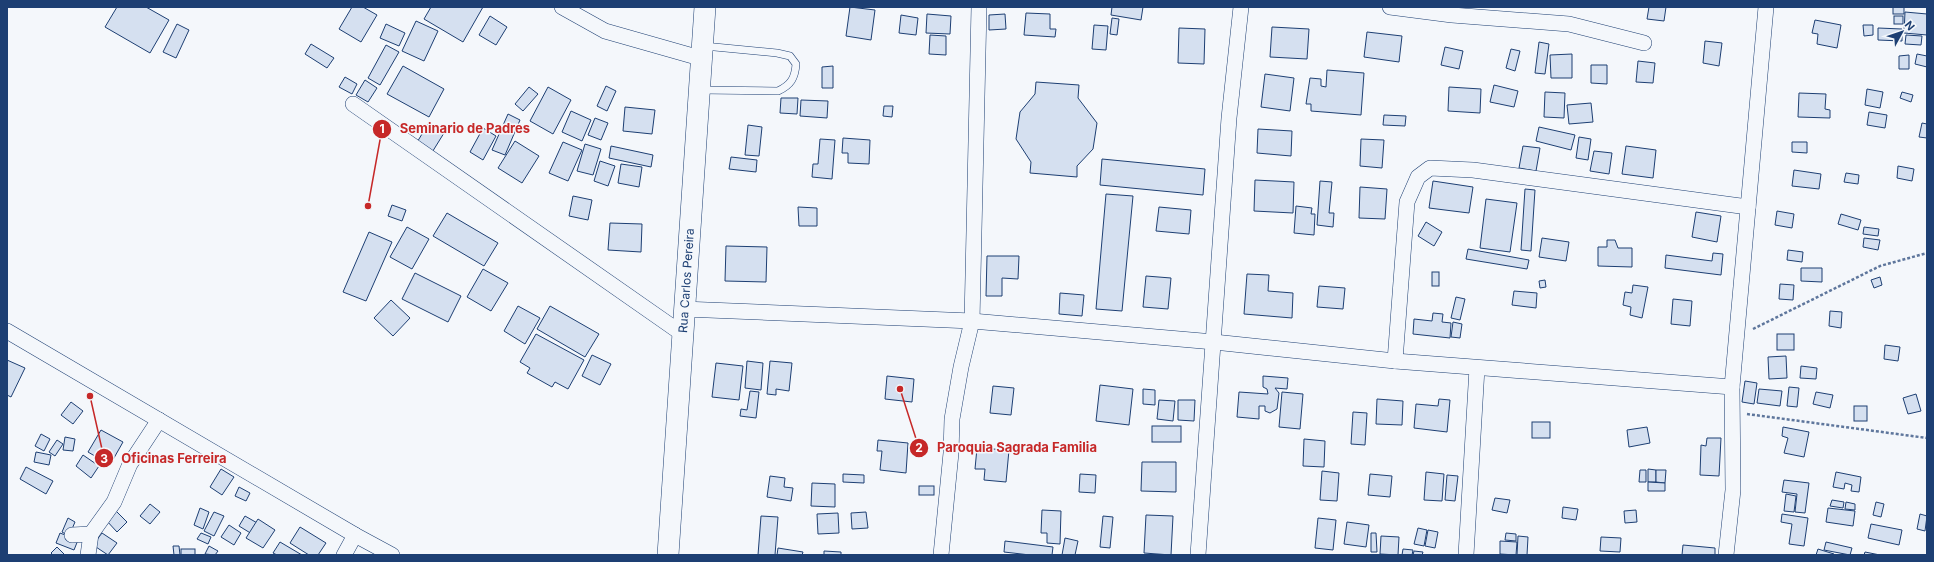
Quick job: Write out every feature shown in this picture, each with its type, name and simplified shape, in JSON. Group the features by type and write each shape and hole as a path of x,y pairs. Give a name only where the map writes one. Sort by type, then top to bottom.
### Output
{"main road":[{"name":"Rua Carlos Pereira","path":"668,555 684,335 684,309 704,7"}],"street":[{"path":"562,7 605,31 701,52"},
{"path":"942,555 951,453 952,419 960,367 972,321 979,7"},
{"path":"1198,555 1229,118 1241,7"},
{"path":"1390,7 1452,15 1569,24 1644,43"},
{"path":"1726,555 1733,490 1732,387 1766,7"},
{"path":"353,104 684,335"},
{"path":"1395,361 1406,202 1418,177 1430,168 1473,170 1748,207"},
{"path":"684,309 972,321 1214,342 1395,361 1732,387"},
{"path":"7,331 355,535 392,555"},
{"path":"1466,555 1477,368"},
{"path":"88,555 91,534 114,502 130,464 159,420"},
{"path":"72,535 91,534"},
{"path":"344,555 355,535"}],"lane":[{"path":"698,90 778,91 787,87 795,76 796,64 790,56 777,53 701,52"}],"path":[{"path":"1736,336 1880,266 1927,252"},
{"path":"1733,412 1927,438"}],"building":[{"path":"117,7 146,7 169,20 150,53 105,27"},
{"path":"352,7 363,7 377,15 361,42 339,29"},
{"path":"431,7 483,7 463,42 424,19"},
{"path":"850,7 875,10 871,40 846,36"},
{"path":"1112,7 1143,7 1141,20 1111,15"},
{"path":"1649,7 1666,7 1664,21 1647,19"},
{"path":"1893,7 1904,7 1904,14 1893,14"},
{"path":"1905,12 1927,14 1927,35 1904,33"},
{"path":"1026,13 1050,14 1050,29 1056,29 1055,37 1024,35"},
{"path":"927,14 951,16 950,34 926,33"},
{"path":"1005,14 1006,29 989,30 989,15"},
{"path":"901,15 918,18 916,35 899,33"},
{"path":"490,16 507,27 496,45 479,35"},
{"path":"1894,16 1903,16 1903,24 1894,24"},
{"path":"1112,18 1119,19 1117,35 1110,34"},
{"path":"1815,20 1841,25 1837,48 1817,44 1818,34 1812,33"},
{"path":"416,21 438,31 424,61 402,51"},
{"path":"177,24 189,30 176,58 163,52"},
{"path":"386,24 405,33 399,46 380,38"},
{"path":"1094,25 1108,26 1106,50 1092,49"},
{"path":"1863,25 1873,25 1873,35 1864,36"},
{"path":"1272,27 1309,29 1307,59 1270,57"},
{"path":"1179,28 1205,29 1204,64 1178,63"},
{"path":"1878,28 1902,29 1902,41 1878,40"},
{"path":"1367,32 1402,36 1399,62 1364,57"},
{"path":"930,35 946,36 946,55 929,54"},
{"path":"1906,35 1922,36 1921,45 1905,44"},
{"path":"1705,41 1722,43 1719,66 1703,63"},
{"path":"1539,42 1549,44 1545,74 1535,73"},
{"path":"311,44 334,58 327,68 305,54"},
{"path":"386,45 399,52 380,85 368,78"},
{"path":"1445,47 1463,51 1459,69 1441,65"},
{"path":"1511,49 1520,51 1515,71 1506,68"},
{"path":"1572,54 1572,78 1551,78 1550,55"},
{"path":"1917,54 1927,56 1927,67 1915,64"},
{"path":"1909,55 1909,69 1899,69 1899,56"},
{"path":"1638,61 1655,63 1653,83 1636,82"},
{"path":"1591,65 1607,65 1607,84 1591,83"},
{"path":"403,66 444,89 429,117 387,94"},
{"path":"833,66 833,88 822,88 822,67"},
{"path":"1327,70 1364,73 1361,115 1311,111 1311,104 1306,104 1310,78 1321,79 1321,86 1326,87"},
{"path":"1265,74 1294,78 1290,111 1261,107"},
{"path":"345,77 357,84 352,94 339,87"},
{"path":"365,80 377,88 368,102 356,95"},
{"path":"1036,82 1079,85 1078,98 1097,123 1093,149 1077,166 1077,177 1030,173 1031,162 1016,139 1020,112 1035,94"},
{"path":"1494,85 1518,91 1514,107 1490,102"},
{"path":"606,86 616,91 607,111 597,106"},
{"path":"529,87 538,94 523,111 515,104"},
{"path":"548,87 571,100 553,134 530,121"},
{"path":"1449,87 1481,89 1480,113 1448,111"},
{"path":"1867,89 1883,92 1880,108 1865,105"},
{"path":"1545,92 1565,93 1564,118 1544,117"},
{"path":"1902,92 1913,95 1911,102 1900,98"},
{"path":"1799,93 1826,94 1825,109 1830,110 1830,118 1798,117"},
{"path":"781,98 798,98 797,114 780,113"},
{"path":"801,100 828,101 827,118 800,116"},
{"path":"1591,103 1593,122 1569,124 1567,105"},
{"path":"884,106 893,106 892,117 883,116"},
{"path":"625,107 655,110 652,134 623,131"},
{"path":"571,111 591,120 582,141 562,132"},
{"path":"1869,112 1887,115 1885,128 1867,125"},
{"path":"508,114 520,120 505,155 492,150"},
{"path":"1384,115 1406,116 1405,126 1383,125"},
{"path":"595,118 608,123 601,140 588,135"},
{"path":"1922,123 1927,124 1927,138 1919,137"},
{"path":"428,124 444,133 431,154 416,144"},
{"path":"748,125 762,127 759,156 745,155"},
{"path":"1539,127 1575,135 1571,150 1536,141"},
{"path":"483,128 496,136 483,160 470,152"},
{"path":"1258,129 1292,131 1291,156 1257,153"},
{"path":"1579,137 1591,139 1588,160 1576,158"},
{"path":"843,138 870,140 869,164 848,163 848,153 842,153"},
{"path":"820,139 835,140 832,179 812,177 813,164 818,164"},
{"path":"1361,139 1384,140 1382,168 1360,166"},
{"path":"515,141 539,156 522,183 498,168"},
{"path":"563,142 582,150 568,181 549,173"},
{"path":"1792,142 1807,142 1807,153 1792,152"},
{"path":"585,144 601,149 593,175 577,171"},
{"path":"611,146 653,155 651,167 609,158"},
{"path":"1523,146 1540,148 1536,171 1519,168"},
{"path":"1626,146 1656,150 1653,178 1622,174"},
{"path":"1594,151 1612,153 1609,174 1590,171"},
{"path":"731,157 757,160 756,172 729,169"},
{"path":"1102,159 1205,169 1203,195 1100,185"},
{"path":"600,161 615,166 608,186 594,181"},
{"path":"621,164 642,167 639,187 618,183"},
{"path":"1898,166 1914,169 1912,181 1897,178"},
{"path":"1794,170 1821,174 1819,189 1792,186"},
{"path":"1846,173 1859,175 1858,184 1844,182"},
{"path":"1255,180 1294,182 1293,213 1254,211"},
{"path":"1320,181 1332,182 1329,213 1334,213 1333,227 1317,225"},
{"path":"1433,181 1473,187 1469,213 1429,208"},
{"path":"1360,187 1387,189 1385,219 1359,218"},
{"path":"1525,189 1535,190 1531,251 1521,250"},
{"path":"1106,194 1133,196 1122,311 1096,309"},
{"path":"573,196 592,200 588,220 569,216"},
{"path":"1486,199 1517,203 1510,252 1480,248"},
{"path":"392,205 406,210 402,221 388,216"},
{"path":"1296,206 1312,208 1311,214 1315,214 1314,235 1294,233"},
{"path":"798,207 817,208 817,226 799,226"},
{"path":"1159,207 1191,210 1189,234 1156,231"},
{"path":"1777,211 1794,214 1792,228 1775,225"},
{"path":"1696,212 1721,216 1717,242 1692,237"},
{"path":"447,213 498,243 484,266 433,236"},
{"path":"1841,214 1861,220 1858,230 1838,224"},
{"path":"1426,222 1442,232 1434,246 1418,236"},
{"path":"610,223 642,224 641,252 608,250"},
{"path":"407,227 429,239 412,269 390,257"},
{"path":"1864,227 1879,229 1878,236 1863,234"},
{"path":"369,232 392,242 366,301 343,292"},
{"path":"1542,238 1569,242 1566,261 1539,257"},
{"path":"1864,238 1880,240 1878,250 1863,247"},
{"path":"1607,240 1615,240 1618,248 1632,248 1632,267 1598,266 1598,247 1607,247"},
{"path":"726,246 767,247 766,282 725,281"},
{"path":"1468,249 1529,260 1527,269 1466,259"},
{"path":"1788,250 1803,252 1802,262 1787,260"},
{"path":"1713,253 1723,254 1721,275 1665,268 1666,255 1712,261"},
{"path":"987,256 1019,256 1018,279 1002,278 1002,296 986,296"},
{"path":"1801,268 1822,268 1822,282 1801,281"},
{"path":"483,269 508,283 491,311 467,297"},
{"path":"1432,272 1439,272 1439,286 1432,286"},
{"path":"415,273 461,296 448,322 402,299"},
{"path":"1247,274 1269,275 1268,291 1293,293 1292,318 1244,314"},
{"path":"1146,276 1171,278 1168,309 1143,307"},
{"path":"1880,277 1882,285 1874,288 1871,280"},
{"path":"1545,280 1546,287 1540,288 1539,281"},
{"path":"1780,284 1794,285 1793,300 1779,299"},
{"path":"1633,285 1648,287 1642,318 1630,315 1631,307 1623,305 1625,292 1632,293"},
{"path":"1319,286 1345,288 1343,309 1317,307"},
{"path":"1514,291 1537,293 1536,308 1512,305"},
{"path":"1060,293 1084,295 1082,316 1059,314"},
{"path":"1456,297 1465,299 1460,320 1451,318"},
{"path":"1673,299 1692,301 1690,326 1671,324"},
{"path":"391,300 410,318 393,336 374,318"},
{"path":"518,306 540,318 525,344 504,331"},
{"path":"550,306 599,334 585,357 537,329"},
{"path":"1830,311 1842,312 1841,328 1829,326"},
{"path":"1433,313 1443,314 1442,322 1451,323 1450,338 1413,334 1414,319 1432,321"},
{"path":"1453,322 1462,324 1460,338 1451,337"},
{"path":"536,334 584,360 568,389 555,382 552,387 527,373 530,368 520,362"},
{"path":"1777,334 1794,334 1794,350 1777,350"},
{"path":"1885,345 1900,347 1898,361 1884,359"},
{"path":"592,355 611,364 600,385 582,376"},
{"path":"1786,356 1787,378 1769,379 1768,357"},
{"path":"7,360 25,368 11,397 7,395"},
{"path":"747,361 763,363 761,390 745,388"},
{"path":"770,361 792,363 789,391 776,389 776,395 767,394"},
{"path":"716,363 743,366 739,400 712,397"},
{"path":"1801,366 1817,368 1816,379 1800,378"},
{"path":"887,376 914,379 912,402 885,399"},
{"path":"1263,376 1288,378 1287,389 1275,388 1279,393 1277,409 1270,413 1265,411 1265,406 1259,406 1259,419 1237,417 1239,392 1268,394 1267,389 1263,387"},
{"path":"1745,381 1757,383 1754,404 1742,402"},
{"path":"1100,385 1133,389 1129,425 1096,421"},
{"path":"993,386 1014,388 1011,415 990,413"},
{"path":"1789,387 1799,388 1797,407 1787,406"},
{"path":"1143,389 1155,390 1155,405 1143,404"},
{"path":"1759,389 1782,391 1780,406 1757,403"},
{"path":"750,391 759,392 756,418 740,416 741,409 747,410"},
{"path":"1282,392 1303,394 1300,429 1279,427"},
{"path":"1816,392 1833,395 1830,408 1813,404"},
{"path":"1916,394 1921,411 1908,414 1903,398"},
{"path":"1377,399 1403,401 1402,425 1376,424"},
{"path":"1439,399 1450,400 1447,432 1414,428 1416,404 1438,406"},
{"path":"1159,400 1175,401 1173,421 1157,419"},
{"path":"1178,400 1195,400 1194,421 1178,420"},
{"path":"71,402 83,411 73,424 61,415"},
{"path":"1854,406 1867,406 1867,421 1854,421"},
{"path":"1353,412 1367,413 1365,445 1351,444"},
{"path":"1532,422 1550,422 1550,438 1532,438"},
{"path":"1152,426 1181,426 1181,442 1152,442"},
{"path":"1647,427 1650,443 1629,447 1627,430"},
{"path":"1783,427 1809,432 1804,457 1784,453 1788,438 1782,436"},
{"path":"101,430 123,442 110,465 88,452"},
{"path":"41,434 50,439 44,451 35,446"},
{"path":"65,437 75,439 73,451 63,450"},
{"path":"1707,438 1721,438 1719,476 1700,475 1701,445 1706,446"},
{"path":"1304,439 1325,441 1324,467 1303,466"},
{"path":"57,440 63,444 55,456 49,452"},
{"path":"878,440 908,443 906,473 880,470 882,451 877,451"},
{"path":"977,448 1009,450 1006,482 984,480 985,469 975,469"},
{"path":"36,452 51,455 49,465 34,462"},
{"path":"83,455 99,466 91,478 76,466"},
{"path":"1142,462 1176,462 1176,492 1141,491"},
{"path":"26,467 53,481 46,494 20,479"},
{"path":"221,469 234,477 222,495 210,487"},
{"path":"1648,469 1656,470 1656,482 1648,482"},
{"path":"1640,470 1646,470 1646,482 1639,482"},
{"path":"1656,470 1666,470 1665,483 1656,482"},
{"path":"1322,471 1339,473 1337,501 1320,500"},
{"path":"1426,472 1444,474 1442,501 1424,500"},
{"path":"1836,472 1861,477 1859,492 1851,491 1852,485 1845,483 1844,489 1833,487"},
{"path":"843,474 864,475 864,483 843,482"},
{"path":"1080,474 1096,475 1095,493 1079,492"},
{"path":"1370,474 1392,476 1390,497 1368,495"},
{"path":"1447,475 1458,476 1455,501 1445,500"},
{"path":"770,476 785,478 784,487 793,488 791,501 767,497"},
{"path":"1784,480 1809,483 1805,513 1795,512 1797,494 1782,492"},
{"path":"1648,482 1665,483 1665,491 1648,491"},
{"path":"812,483 835,484 835,507 811,506"},
{"path":"919,486 934,486 934,495 919,495"},
{"path":"239,487 250,493 246,501 235,496"},
{"path":"1786,494 1796,496 1794,512 1784,511"},
{"path":"1495,498 1510,500 1507,513 1492,510"},
{"path":"1832,500 1844,502 1843,508 1830,506"},
{"path":"1846,502 1855,504 1855,510 1845,509"},
{"path":"1876,502 1884,504 1881,517 1873,515"},
{"path":"150,504 160,512 150,524 140,516"},
{"path":"1563,507 1578,509 1576,520 1562,518"},
{"path":"200,508 209,512 203,529 194,525"},
{"path":"1828,508 1855,511 1853,526 1826,522"},
{"path":"115,510 127,522 117,532 106,520"},
{"path":"1042,510 1061,511 1060,544 1047,543 1047,533 1041,533"},
{"path":"1636,510 1637,522 1625,523 1624,511"},
{"path":"214,512 224,516 214,536 204,531"},
{"path":"866,512 868,528 852,529 851,513"},
{"path":"838,513 839,533 818,534 817,514"},
{"path":"1782,514 1808,518 1804,546 1789,544 1792,524 1781,522"},
{"path":"1920,514 1927,516 1925,531 1917,529"},
{"path":"1146,515 1173,516 1171,555 1144,553"},
{"path":"245,516 259,524 252,534 239,526"},
{"path":"761,516 778,517 775,555 758,555"},
{"path":"1103,516 1113,517 1110,548 1100,547"},
{"path":"68,518 75,522 69,536 62,532"},
{"path":"1318,518 1336,520 1333,550 1315,548"},
{"path":"258,519 275,530 263,548 246,538"},
{"path":"1347,522 1369,525 1366,547 1344,544"},
{"path":"1871,524 1902,530 1899,545 1868,538"},
{"path":"229,525 241,533 234,545 221,537"},
{"path":"300,527 326,543 318,555 309,555 290,543"},
{"path":"1418,528 1427,530 1424,546 1414,544"},
{"path":"1428,530 1438,532 1435,548 1425,546"},
{"path":"60,533 78,540 74,550 56,543"},
{"path":"102,533 117,543 108,555 93,545"},
{"path":"201,533 211,537 208,544 197,539"},
{"path":"1371,533 1376,533 1377,552 1371,552"},
{"path":"1506,533 1516,534 1516,541 1505,540"},
{"path":"1381,536 1399,537 1398,555 1380,554"},
{"path":"1518,536 1528,537 1527,555 1517,555"},
{"path":"1601,537 1621,538 1620,552 1600,551"},
{"path":"1065,538 1078,541 1075,555 1062,555"},
{"path":"1005,541 1053,547 1052,555 1030,555 1004,552"},
{"path":"1500,541 1517,542 1516,555 1500,554"},
{"path":"280,542 302,555 277,555 273,553"},
{"path":"1826,542 1852,548 1850,555 1824,550"},
{"path":"1683,545 1715,548 1715,555 1682,555"},
{"path":"173,546 179,546 180,555 174,555"},
{"path":"209,546 218,551 215,555 205,554"},
{"path":"57,547 65,555 53,555 51,553"},
{"path":"778,548 803,552 802,555 777,555"},
{"path":"181,549 195,549 195,555 181,555"},
{"path":"1403,549 1413,550 1412,555 1402,555"},
{"path":"1818,549 1834,554 1834,555 1816,555"},
{"path":"824,551 841,552 841,555 824,555"},
{"path":"1414,551 1423,552 1422,555 1413,555"},
{"path":"1865,552 1880,555 1864,555"}],"place":[{"name":"Seminario de Padres","path":"368,206"},
{"name":"Paroquia Sagrada Familia","path":"900,389"},
{"name":"Oficinas Ferreira","path":"90,396"}]}
